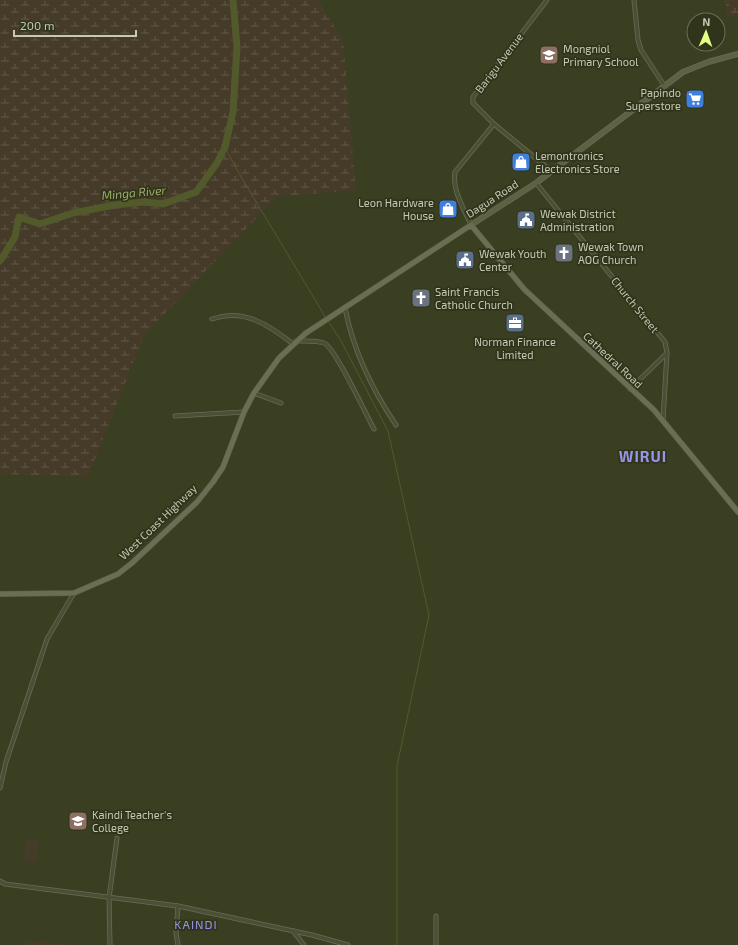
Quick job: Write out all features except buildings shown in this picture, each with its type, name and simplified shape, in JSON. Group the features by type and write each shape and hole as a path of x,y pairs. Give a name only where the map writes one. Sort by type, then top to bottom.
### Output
{"main road":[{"name":"Dagua Road","path":"317,325 471,225"},
{"name":"Cathedral Road","path":"471,225 524,289 662,421 738,512"},
{"name":"West Coast Highway","path":"0,594 74,593 118,574 127,567 197,502 223,467 244,412 254,393 279,358 317,325"}],"street":[{"name":"Barigu Avenue","path":"547,0 473,97 473,103 494,124 550,170"},
{"path":"634,0 638,40 641,50 664,85"},
{"name":"Dagua Road","path":"471,225 536,183 550,170 683,72 708,62 738,54"},
{"path":"471,225 456,190 454,180 455,172 494,124"},
{"name":"Church Street","path":"536,183 665,342 667,353"},
{"path":"345,308 350,334 362,362 396,425"},
{"path":"212,319 221,316 243,316 258,320 295,343 325,343 330,347 342,366 374,429"},
{"path":"630,389 667,353"},
{"path":"662,421 667,353"},
{"path":"254,393 281,403"},
{"path":"175,416 244,412"},
{"path":"0,788 6,762 47,639 74,593"},
{"path":"110,945 109,898 117,838"},
{"path":"0,881 5,884 178,906 292,930 348,945"},
{"path":"178,906 176,933 178,945"},
{"path":"436,916 436,945"},
{"path":"292,930 304,945"}],"green space":[{"path":"0,0 318,0 343,40 356,190 277,197 144,335 88,477 0,474"},
{"path":"725,0 738,0 738,14 728,18"},
{"path":"26,839 39,840 37,862 24,861"},
{"path":"25,941 80,945 25,945"}],"waterway":[{"name":"Minga River","path":"0,261 15,237 19,217 40,224 73,213 114,205 144,202 163,204 196,192 217,163 225,147 233,112 237,47 233,0"},
{"path":"225,147 237,170 326,318"},
{"path":"328,321 340,339 388,431 429,615 397,766 397,945"}],"place":[{"name":"Mongniol Primary School","path":"549,55"},
{"name":"Papindo Superstore","path":"695,99"},
{"name":"Lemontronics Electronics Store","path":"521,162"},
{"name":"Leon Hardware House","path":"448,209"},
{"name":"Wewak District Administration","path":"526,220"},
{"name":"Wewak Town AOG Church","path":"564,253"},
{"name":"Wewak Youth Center","path":"465,260"},
{"name":"Saint Francis Catholic Church","path":"421,298"},
{"name":"Norman Finance Limited","path":"515,323"},
{"name":"Kaindi Teacher's College","path":"78,821"}],"district":[{"name":"WIRUI","path":"643,457"},
{"name":"KAINDI","path":"196,925"}]}
